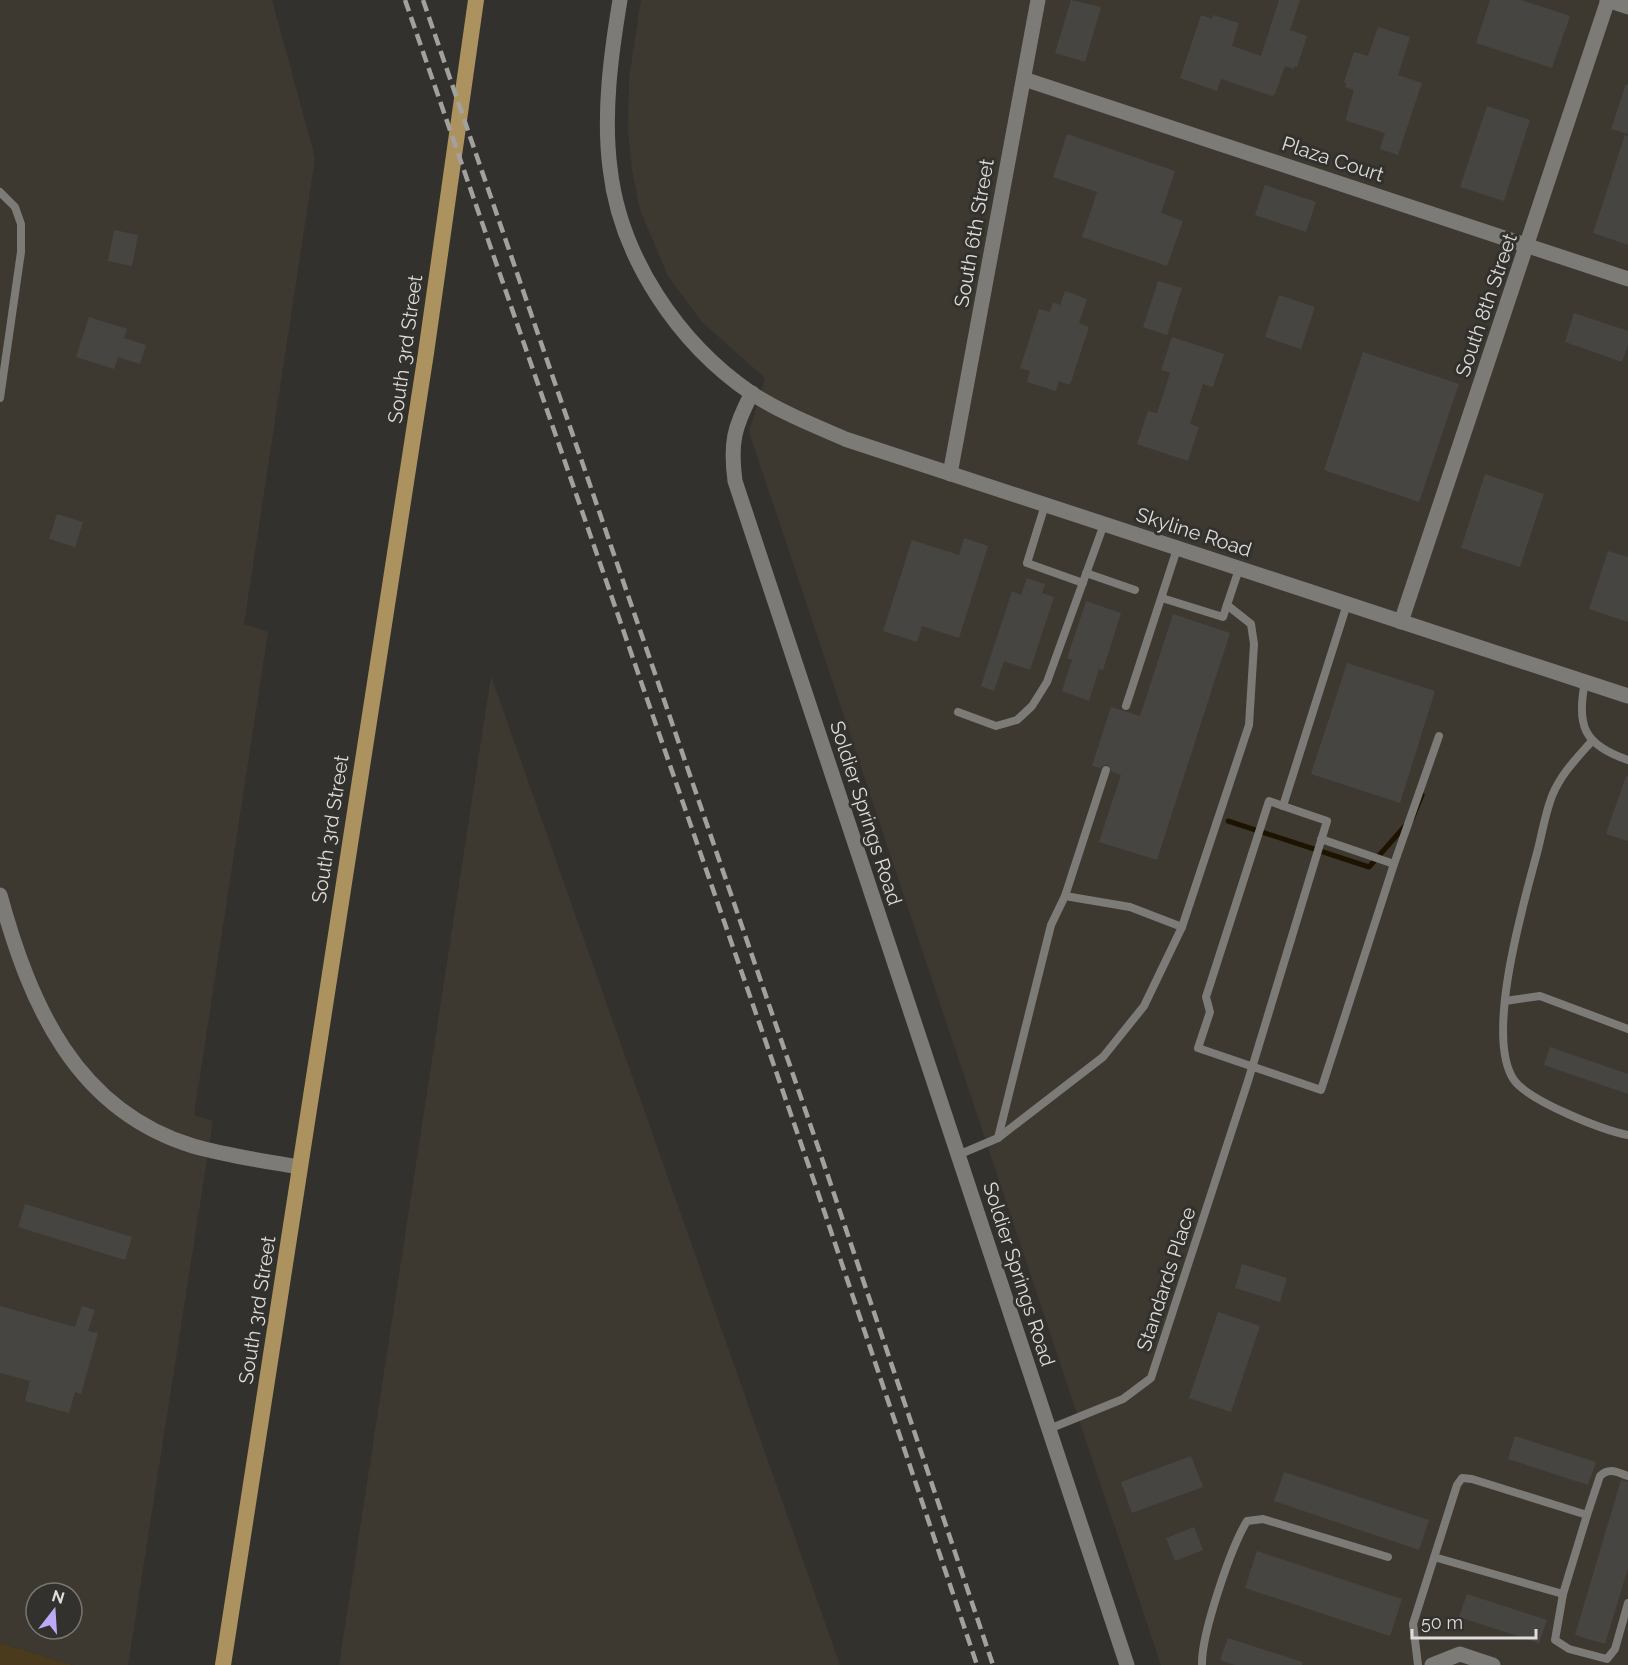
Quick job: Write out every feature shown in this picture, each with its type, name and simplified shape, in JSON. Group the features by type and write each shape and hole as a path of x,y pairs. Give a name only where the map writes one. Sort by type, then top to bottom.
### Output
{"highway":[{"name":"South 3rd Street","path":"223,1665 426,353 476,0"}],"street":[{"path":"620,0 609,85 610,168 618,208 643,271 667,308 692,342 752,393"},
{"name":"South 6th Street","path":"950,474 1038,0"},
{"path":"1608,0 1628,7"},
{"name":"South 8th Street","path":"1401,622 1608,0"},
{"name":"Plaza Court","path":"1024,79 1628,279"},
{"name":"Skyline Road","path":"752,393 795,417 845,439 1628,696"},
{"name":"Soldier Springs Road","path":"752,393 734,434 732,453 735,481 1127,1665"},
{"path":"0,895 29,988 44,1018 64,1050 113,1104 148,1126 191,1145 233,1156 300,1167"},
{"path":"1432,1665 1460,1654 1493,1665"}],"lane":[{"path":"0,192 15,207 21,224 21,252 0,398"},
{"path":"1045,505 1027,563 1083,583"},
{"path":"958,712 996,726 1017,720 1032,706 1047,682 1104,525"},
{"path":"1126,706 1177,549"},
{"path":"1162,598 1223,617 1239,569"},
{"path":"1086,573 1135,591"},
{"path":"1282,806 1347,604"},
{"path":"958,1155 998,1138 1103,1057 1143,1006 1182,927 1249,725 1254,644 1251,624 1227,605"},
{"path":"1585,682 1580,708 1582,726 1592,741 1628,760"},
{"path":"1394,864 1321,839 1327,821 1269,801 1206,997 1210,1012 1198,1048 1321,1090 1394,864 1439,736"},
{"path":"1592,741 1563,773 1552,797 1520,916 1505,1000 1504,1052 1514,1080 1543,1102 1628,1136"},
{"path":"998,1138 1051,925 1065,896 1106,770"},
{"name":"Standards Place","path":"1049,1429 1123,1399 1151,1378 1248,1081 1321,839"},
{"path":"1065,896 1130,907 1182,927"},
{"path":"1505,1000 1540,996 1628,1029"},
{"path":"1628,1476 1611,1470 1600,1476 1563,1594 1555,1640 1569,1649 1606,1659 1614,1649 1628,1604"},
{"path":"1418,1665 1413,1624 1457,1485 1462,1478 1472,1479 1587,1515"},
{"path":"1202,1665 1202,1655 1214,1609 1239,1534 1247,1521 1263,1519 1388,1557"},
{"path":"1434,1557 1563,1594"}],"shaded area":[{"path":"0,0 272,0 315,158 244,624 268,632 194,1115 213,1121 128,1665 73,1665 0,1643"},
{"path":"641,0 1628,0 1628,1665 1161,1665 749,432 765,378 702,322 668,276 640,210 628,133 629,78"},
{"path":"491,676 840,1665 339,1665"},
{"path":"0,1643 73,1665 0,1665"}],"building":[{"path":"1071,0 1101,7 1085,62 1055,53"},
{"path":"1279,0 1300,0 1290,30 1307,36 1297,67 1295,66 1294,69 1285,66 1275,94 1272,96 1221,79 1217,91 1180,78 1201,15 1212,19 1213,15 1239,23 1232,46 1261,56"},
{"path":"1490,0 1521,0 1570,16 1552,68 1476,43"},
{"path":"1378,27 1410,37 1398,75 1422,83 1398,155 1380,149 1385,133 1347,121 1346,118 1354,90 1345,87 1344,82 1354,52 1368,56"},
{"path":"1626,84 1628,85 1628,134 1611,129"},
{"path":"1487,106 1530,120 1504,201 1460,187"},
{"path":"1067,134 1175,171 1161,213 1183,221 1167,266 1082,237 1097,192 1053,177"},
{"path":"1625,135 1628,136 1628,245 1593,233"},
{"path":"1265,185 1316,202 1306,232 1255,215"},
{"path":"114,230 138,235 132,266 108,261"},
{"path":"1158,281 1182,288 1167,335 1143,327"},
{"path":"1065,291 1087,299 1079,323 1089,327 1070,385 1059,381 1056,391 1027,382 1030,371 1020,368 1039,309 1050,312 1053,302 1060,305"},
{"path":"1279,295 1315,307 1301,349 1265,337"},
{"path":"1574,313 1628,331 1628,345 1622,362 1565,342"},
{"path":"89,317 127,329 124,338 146,345 140,364 118,357 114,369 76,357"},
{"path":"1172,337 1224,354 1213,387 1203,384 1190,424 1199,427 1188,461 1137,444 1148,411 1157,413 1170,373 1161,370"},
{"path":"1363,352 1459,384 1419,502 1324,470"},
{"path":"1485,474 1544,494 1520,567 1461,548"},
{"path":"57,514 83,522 75,547 49,539"},
{"path":"964,538 988,546 959,638 922,626 917,642 883,631 912,540 959,555"},
{"path":"1608,551 1628,557 1628,622 1589,609"},
{"path":"1027,578 1045,584 1042,593 1054,597 1030,670 1004,661 994,691 981,686 1012,591 1021,595"},
{"path":"1086,601 1121,613 1103,670 1099,669 1089,701 1062,691 1072,660 1067,658"},
{"path":"1173,614 1230,633 1157,860 1099,842 1121,775 1112,772 1107,764 1100,768 1092,766 1111,707 1140,716"},
{"path":"1347,663 1435,691 1400,803 1311,774"},
{"path":"1626,776 1628,777 1628,841 1606,834"},
{"path":"1550,1047 1628,1074 1628,1094 1544,1065"},
{"path":"25,1204 132,1237 125,1260 18,1227"},
{"path":"1242,1264 1287,1278 1280,1302 1235,1288"},
{"path":"0,1306 75,1327 82,1306 95,1310 88,1331 98,1333 81,1394 75,1392 69,1413 25,1401 30,1381 0,1373"},
{"path":"1218,1312 1260,1326 1231,1412 1189,1398"},
{"path":"1515,1436 1596,1462 1588,1485 1508,1459"},
{"path":"1191,1456 1203,1487 1132,1513 1121,1482"},
{"path":"1284,1472 1429,1520 1419,1550 1274,1501"},
{"path":"1621,1480 1628,1482 1628,1568 1605,1644 1575,1635"},
{"path":"1194,1527 1203,1550 1175,1561 1166,1538"},
{"path":"1257,1551 1402,1599 1390,1636 1245,1588"},
{"path":"1467,1594 1547,1620 1539,1643 1459,1617"},
{"path":"1228,1638 1302,1662 1302,1665 1235,1665 1220,1660"}],"waterway":[{"path":"1412,819 1422,795"},
{"path":"1228,821 1369,867 1405,826"}],"railway":[{"path":"405,0 815,1184 977,1665"},
{"path":"423,0 829,1179 993,1665"}]}
